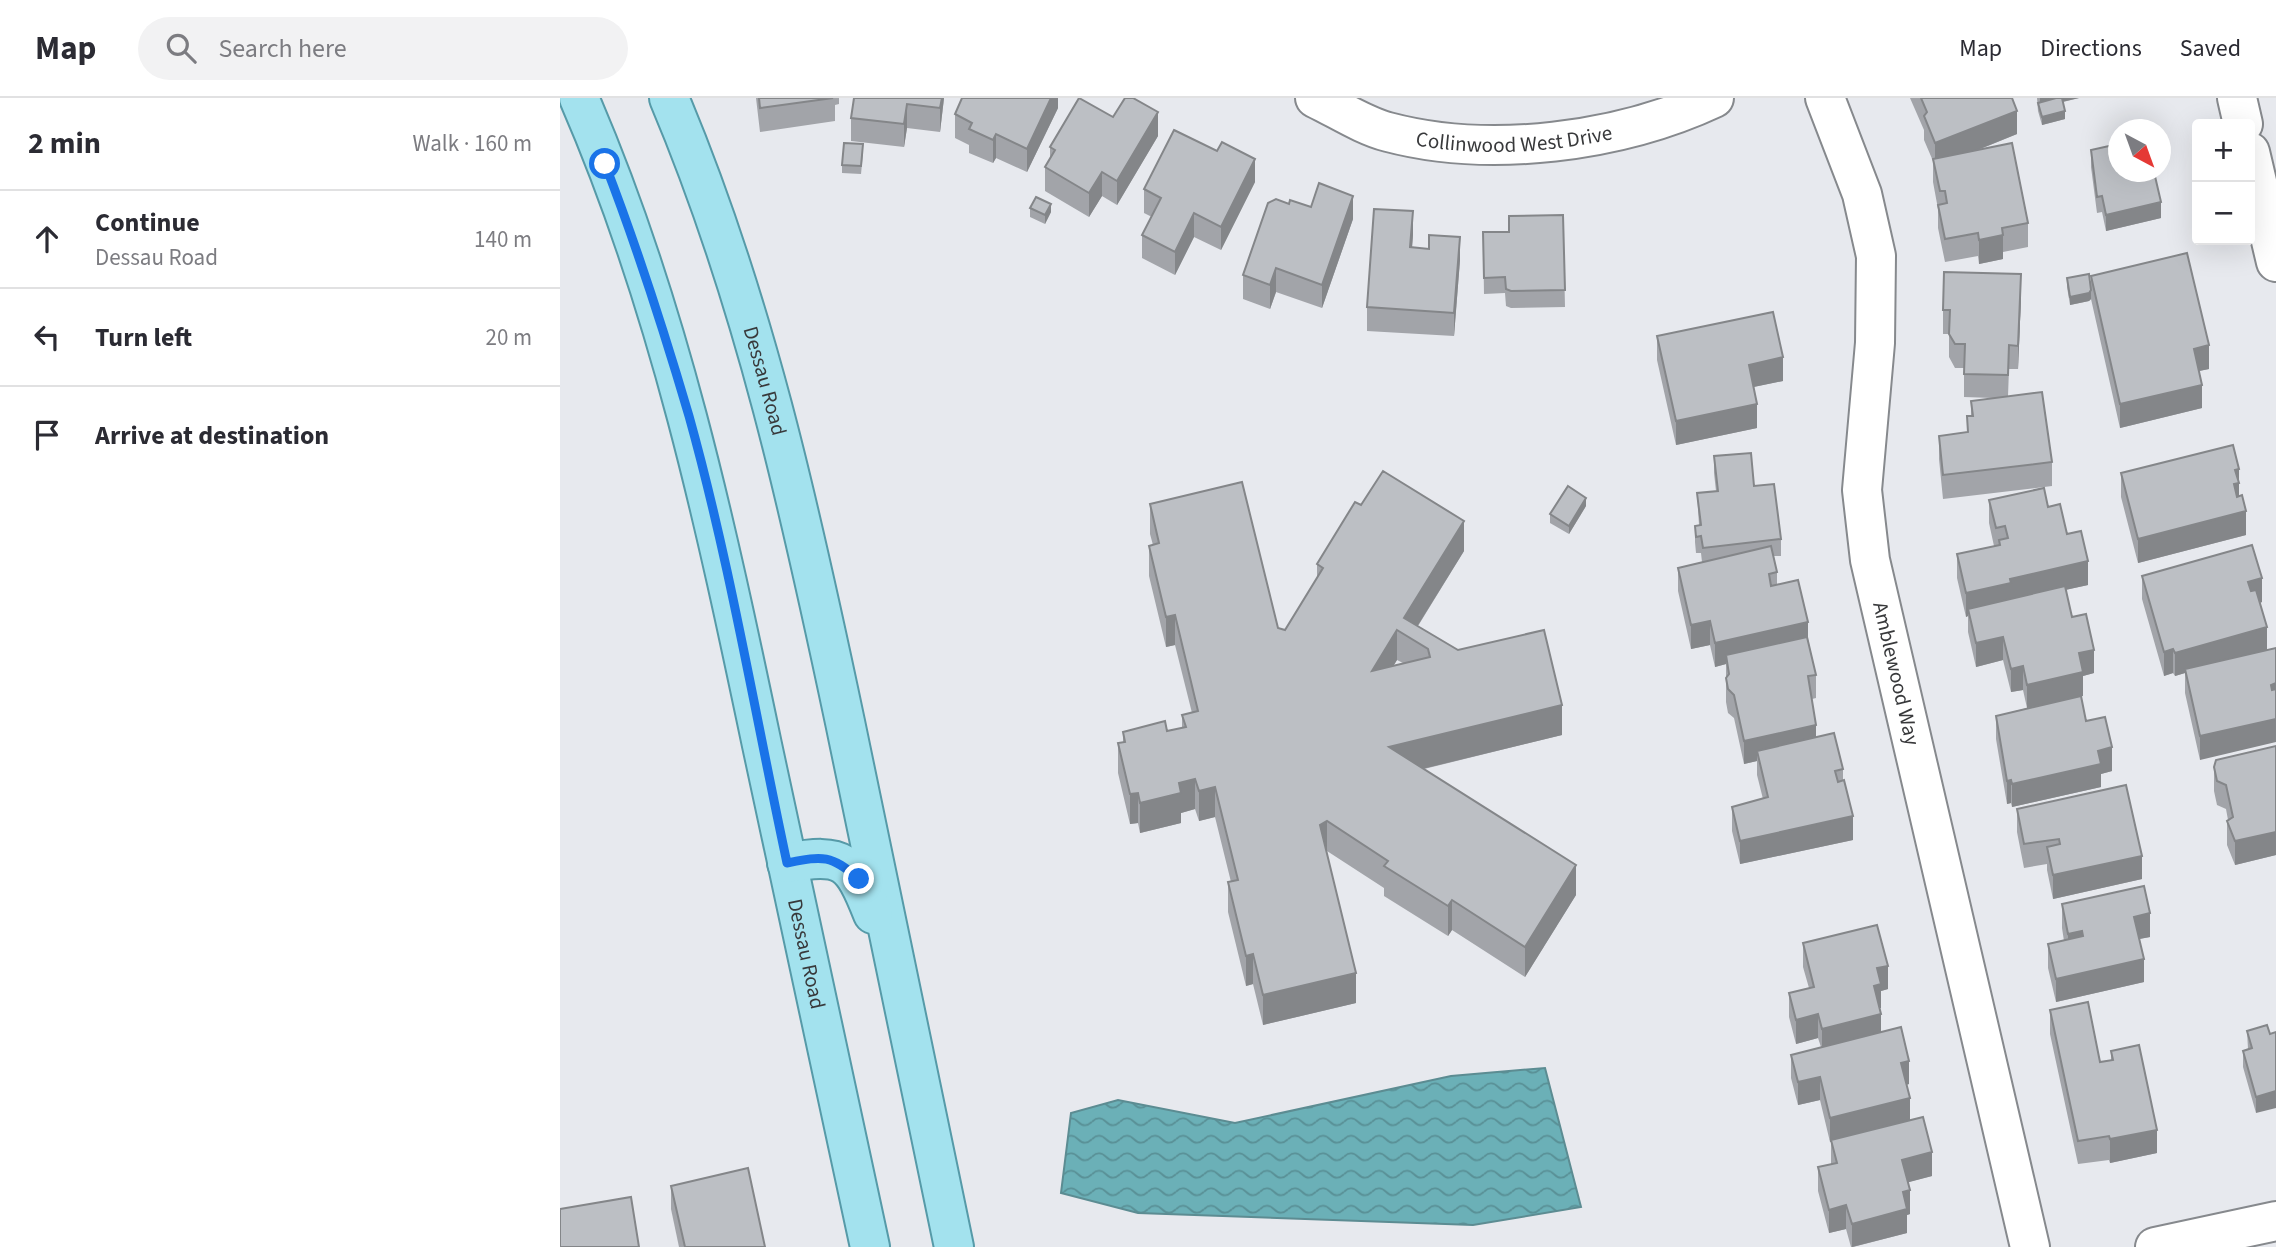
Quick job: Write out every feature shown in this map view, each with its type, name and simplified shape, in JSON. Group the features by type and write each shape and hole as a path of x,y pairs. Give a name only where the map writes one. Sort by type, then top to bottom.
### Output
{"main road":[{"name":"Dessau Road","path":"579,98 633,238 689,417 719,540 870,1247"},
{"name":"Dessau Road","path":"670,98 703,177 732,261 771,391 803,519 954,1247"},
{"path":"787,863 821,857 838,861 859,879 899,978"}],"street":[{"name":"Collinwood West Drive","path":"1315,98 1385,132 1430,141 1499,145 1625,131 1676,116 1714,98"},
{"name":"Amblewood Way","path":"1825,98 1862,194 1876,256 1875,343 1862,490 1870,560 2030,1247"},
{"path":"2237,98 2242,119"},
{"path":"2255,173 2276,262"},
{"path":"2155,1247 2276,1221"}],"water":[{"path":"1545,1068 1581,1207 1473,1225 1138,1213 1061,1193 1071,1113 1118,1100 1235,1123 1451,1076"}],"building":[{"path":"759,98 833,98 760,108"},
{"path":"854,98 942,98 940,108 907,104 904,124 851,118"},
{"path":"962,98 1051,98 1027,149 996,134 993,140 969,129 972,123 955,114"},
{"path":"1079,98 1113,117 1125,98 1133,98 1158,112 1117,181 1102,172 1089,193 1045,167 1055,150 1050,147"},
{"path":"1921,98 2012,98 2017,111 1935,143 1924,116 1927,112"},
{"path":"2062,98 2065,111 2042,117 2038,103"},
{"path":"1174,130 1217,151 1222,142 1255,159 1221,227 1194,213 1175,252 1142,235 1161,198 1144,189"},
{"path":"844,143 863,144 861,166 842,165"},
{"path":"2012,143 2028,223 2002,228 2003,235 1979,240 1978,233 1945,239 1938,205 1947,203 1945,191 1940,191 1933,159"},
{"path":"2108,146 2108,182 2156,182 2161,202 2106,215 2102,196 2097,197 2091,150"},
{"path":"1319,183 1353,196 1322,285 1276,268 1270,285 1243,275 1268,203 1276,199 1289,204 1290,200 1311,207"},
{"path":"1036,197 1051,204 1045,215 1030,208"},
{"path":"1374,209 1413,211 1410,247 1429,249 1429,235 1460,237 1454,313 1367,307"},
{"path":"1563,215 1565,290 1511,291 1506,289 1505,277 1484,278 1483,232 1509,232 1509,216"},
{"path":"2187,253 2209,345 2194,349 2202,385 2120,404 2091,276"},
{"path":"1944,272 2021,274 2018,346 2009,345 2008,375 1964,374 1965,344 1955,344 1949,334 1950,310 1943,310"},
{"path":"2089,274 2089,293 2070,297 2067,278"},
{"path":"1773,312 1783,357 1749,365 1757,404 1676,421 1657,336"},
{"path":"2042,392 2052,462 1943,475 1939,436 1968,432 1967,416 1973,416 1971,401"},
{"path":"2233,445 2239,469 2235,470 2239,483 2234,484 2237,497 2242,495 2246,511 2138,539 2121,473"},
{"path":"1751,453 1754,486 1774,484 1781,539 1703,548 1701,536 1696,537 1695,526 1701,525 1697,493 1718,491 1714,456"},
{"path":"1383,471 1464,521 1404,618 1458,650 1544,630 1562,705 1389,747 1576,865 1525,947 1452,900 1448,906 1384,866 1388,861 1327,821 1320,825 1356,973 1263,995 1253,954 1246,956 1228,882 1238,880 1215,787 1199,791 1195,779 1179,783 1181,793 1140,803 1138,793 1130,794 1118,743 1125,742 1123,732 1165,721 1167,731 1186,727 1182,715 1198,711 1175,615 1166,617 1149,546 1159,543 1150,504 1242,482 1278,628 1285,630 1323,568 1317,564 1355,502 1361,505","holes":["1397,630 1428,649 1430,657 1372,671"]},
{"path":"1568,486 1586,498 1569,526 1550,514"},
{"path":"2044,488 2048,507 2060,504 2067,534 2081,531 2088,561 2010,579 2011,583 1966,593 1957,554 2000,545 1999,540 2008,538 2005,526 1996,528 1989,500"},
{"path":"2252,545 2262,578 2248,582 2251,591 2256,590 2267,627 2175,653 2173,649 2164,652 2142,576"},
{"path":"1771,546 1777,572 1769,574 1771,586 1798,580 1808,622 1715,643 1710,621 1691,625 1678,568"},
{"path":"2065,586 2072,617 2086,614 2094,650 2079,653 2083,672 2027,685 2023,666 2011,669 2003,637 1976,643 1968,609"},
{"path":"1807,637 1816,675 1808,676 1816,725 1744,741 1734,695 1728,689 1726,655"},
{"path":"2276,648 2276,683 2271,685 2272,690 2276,689 2276,719 2200,736 2185,669"},
{"path":"2081,696 2086,721 2105,717 2112,747 2098,751 2101,764 2012,784 2011,780 2007,781 1996,716"},
{"path":"1834,733 1843,769 1835,771 1838,782 1844,780 1853,816 1740,841 1732,807 1768,797 1757,751"},
{"path":"2276,746 2276,832 2235,841 2227,821 2233,817 2226,785 2217,781 2214,767 2216,760"},
{"path":"2126,785 2142,856 2053,875 2047,847 2060,844 2059,839 2024,844 2017,809"},
{"path":"2144,886 2150,913 2134,917 2144,959 2056,979 2048,944 2083,936 2082,931 2068,934 2062,904"},
{"path":"1877,925 1888,966 1877,968 1881,984 1874,986 1881,1014 1822,1029 1818,1014 1796,1020 1789,993 1814,987 1803,943"},
{"path":"2088,1002 2100,1062 2113,1060 2111,1051 2139,1045 2157,1130 2110,1139 2109,1136 2078,1141 2050,1010"},
{"path":"2267,1025 2270,1034 2276,1032 2276,1091 2256,1097 2243,1051 2252,1048 2247,1031"},
{"path":"1901,1027 1909,1061 1901,1063 1910,1098 1830,1118 1820,1077 1798,1082 1791,1055"},
{"path":"1923,1117 1932,1152 1902,1160 1910,1190 1903,1192 1907,1209 1852,1224 1846,1205 1829,1210 1818,1167 1837,1163 1831,1140"},
{"path":"748,1168 765,1247 685,1247 671,1186"},
{"path":"631,1197 639,1247 560,1247 560,1209"}],"route":[{"path":"605,164 633,238 689,417 719,540 787,863 821,857 838,861 859,879"}]}
